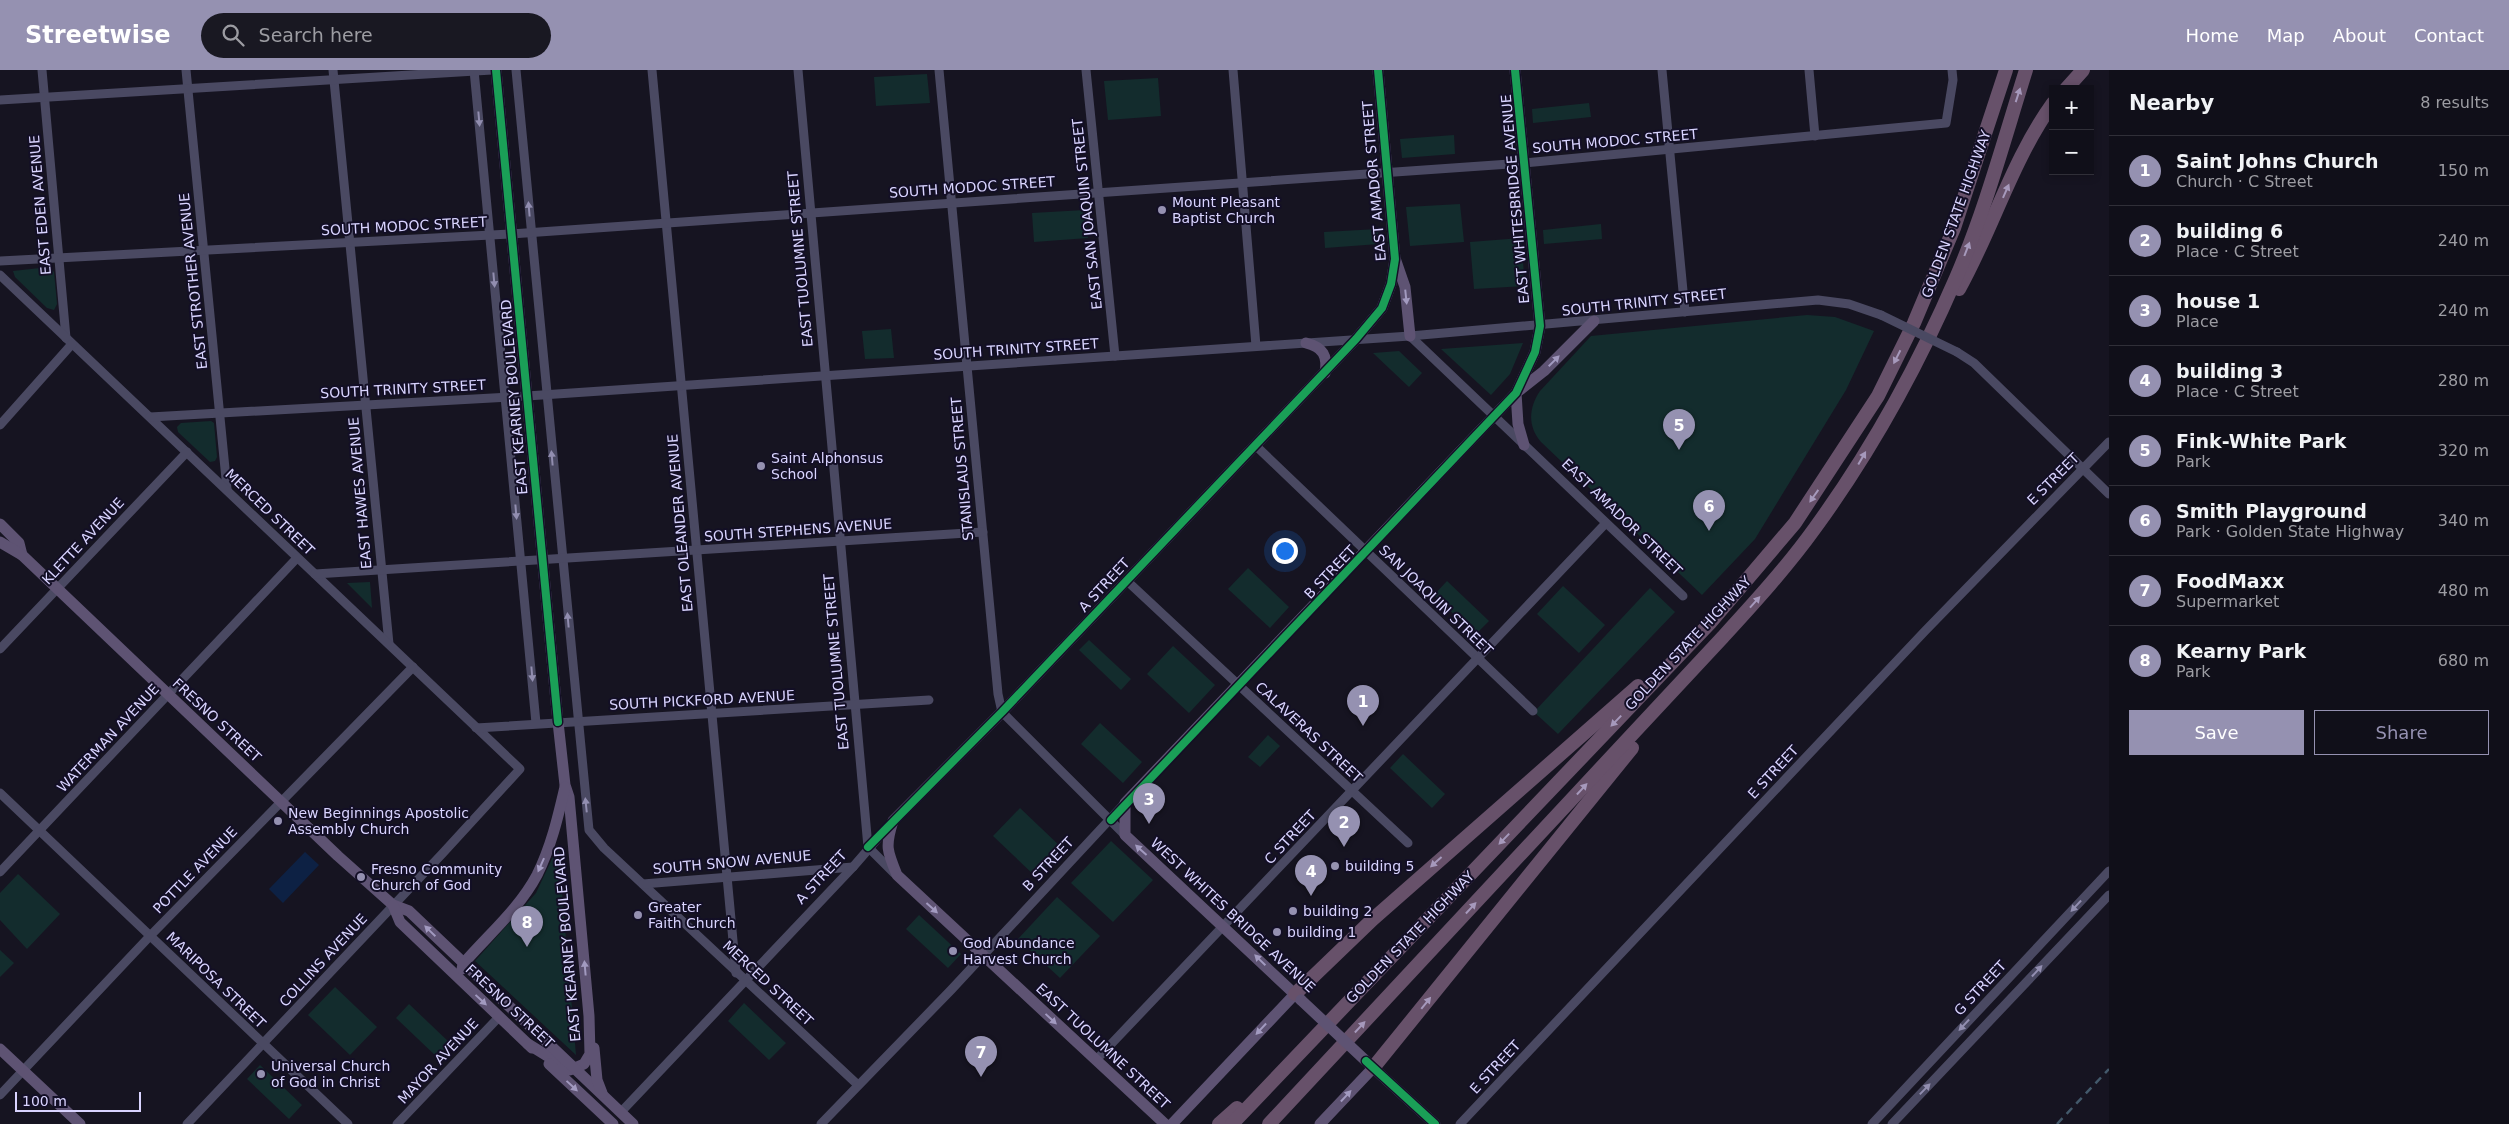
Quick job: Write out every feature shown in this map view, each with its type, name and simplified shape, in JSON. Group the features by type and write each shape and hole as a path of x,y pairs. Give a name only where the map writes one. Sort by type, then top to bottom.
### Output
{"highway":[{"path":"1975,166 2001,70"},
{"name":"GOLDEN STATE HIGHWAY","path":"1232,1124 1710,623 1795,522 1878,396 1936,275 1975,166 2006,70"},
{"name":"GOLDEN STATE HIGHWAY","path":"1268,1124 1722,638 1766,590 1814,529 1857,467 1903,389 1956,278 1990,183 2026,70"},
{"path":"2067,85 2076,70"},
{"path":"2068,85 2083,70"},
{"path":"1903,389 1967,275 2017,165 2036,127 2049,108"},
{"path":"1298,997 1388,906 1710,623"},
{"path":"1369,1065 1722,638"},
{"path":"1219,1124 1303,1049"},
{"path":"1275,1124 1327,1063"}],"main road":[{"name":"EAST KEARNEY BOULEVARD","path":"496,70 558,722 569,797 590,1016 590,1054 584,1064 576,1069"},
{"name":"EAST AMADOR STREET","path":"1356,340 1382,308 1390,284 1395,259 1378,70"},
{"name":"EAST WHITESBRIDGE AVENUE","path":"1516,70 1540,326"},
{"path":"1395,259 1405,287 1410,336"},
{"path":"1524,445 1518,424 1516,393 1544,371 1594,321"},
{"name":"B STREET","path":"1125,804 1238,684 1367,552 1516,393 1535,352 1540,326"},
{"name":"A STREET","path":"893,821 1002,712 1356,340"},
{"path":"1306,343 1316,345 1325,354 1327,363 1325,373"},
{"name":"FRESNO STREET","path":"0,524 19,543 22,555"},
{"name":"FRESNO STREET","path":"0,542 22,555 281,802 393,905 409,911 633,1124"},
{"name":"EAST KEARNEY BOULEVARD","path":"463,964 511,911 536,876 554,832 566,785"},
{"path":"1125,804 1125,835"},
{"path":"893,821 886,843 887,853 896,875"},
{"name":"WEST WHITES BRIDGE AVENUE","path":"1125,835 1224,926 1369,1065"},
{"name":"EAST TUOLUMNE STREET","path":"896,875 984,954 1165,1124"},
{"name":"FRESNO STREET","path":"393,905 400,922 611,1124"},
{"path":"463,964 463,983"},
{"path":"1172,1124 1298,997"},
{"path":"590,1016 597,1080 603,1096"},
{"path":"528,1044 564,1068 576,1069"},
{"path":"0,1049 80,1124"},
{"path":"1320,1124 1369,1065 1435,1124"}],"street":[{"name":"EAST EDEN AVENUE","path":"42,70 59,258 69,341"},
{"name":"EAST STROTHER AVENUE","path":"186,70 227,489"},
{"path":"0,100 188,88 334,75 492,70"},
{"path":"516,70 578,721"},
{"name":"EAST OLEANDER AVENUE","path":"652,70 736,973"},
{"name":"EAST TUOLUMNE STREET","path":"798,70 868,848 896,875"},
{"name":"STANISLAUS STREET","path":"940,70 998,694 1002,712"},
{"name":"EAST SAN JOAQUIN STREET","path":"1086,70 1115,356"},
{"path":"1233,70 1256,346"},
{"path":"1662,70 1685,312"},
{"path":"1809,70 1815,136"},
{"name":"SOUTH MODOC STREET","path":"0,261 511,234 1098,191 1524,163 1815,136 1946,123 1953,80 1952,70"},
{"name":"EAST KEARNEY BOULEVARD","path":"474,71 536,723"},
{"name":"EAST HAWES AVENUE","path":"334,75 388,644"},
{"name":"MERCED STREET","path":"0,275 520,769"},
{"name":"SOUTH TRINITY STREET","path":"150,417 527,396 1356,340 1540,326 1818,300 1849,304 1881,315 1957,352 1974,363 2109,494"},
{"name":"EAST AMADOR STREET","path":"1410,336 1683,596"},
{"path":"0,425 69,341"},
{"name":"E STREET","path":"1460,1124 1926,631 2109,442"},
{"name":"SAN JOAQUIN STREET","path":"1256,446 1533,711"},
{"name":"KLETTE AVENUE","path":"0,649 187,452"},
{"name":"C STREET","path":"1096,1060 1606,523"},
{"name":"SOUTH STEPHENS AVENUE","path":"314,574 983,532"},
{"name":"WATERMAN AVENUE","path":"0,872 297,558"},
{"name":"CALAVERAS STREET","path":"1126,580 1408,843"},
{"name":"POTTLE AVENUE","path":"0,1096 150,936 413,667"},
{"name":"SOUTH PICKFORD AVENUE","path":"476,728 929,700"},
{"path":"1002,712 1111,820"},
{"name":"MERCED STREET","path":"578,721 588,823 593,836 736,973 858,1085"},
{"name":"COLLINS AVENUE","path":"187,1124 520,769"},
{"name":"MARIPOSA STREET","path":"0,793 348,1124"},
{"name":"B STREET","path":"821,1124 1125,804"},
{"name":"WEST WHITES BRIDGE AVENUE","path":"1111,820 1125,835"},
{"name":"A STREET","path":"620,1112 853,867 893,821"},
{"name":"SOUTH SNOW AVENUE","path":"643,884 853,867"},
{"name":"G STREET","path":"1872,1124 2109,871"},
{"path":"1892,1124 2109,895"},
{"name":"MAYOR AVENUE","path":"397,1124 499,1017"}],"green space":[{"path":"927,74 930,103 876,106 874,77"},
{"path":"1158,78 1161,116 1108,120 1104,81"},
{"path":"1589,103 1591,117 1533,123 1532,109"},
{"path":"1454,135 1455,154 1402,158 1400,139"},
{"path":"1460,204 1464,242 1410,246 1406,207"},
{"path":"1085,210 1088,238 1034,242 1032,213"},
{"path":"1601,224 1602,239 1544,244 1543,230"},
{"path":"1378,229 1379,244 1325,248 1324,232"},
{"path":"1521,238 1525,286 1474,289 1470,242"},
{"path":"49,267 54,272 57,304 54,310 47,308 15,277 13,271"},
{"path":"1807,315 1835,317 1874,331 1846,390 1755,539 1702,595 1541,442 1533,430 1531,417 1536,397 1591,336"},
{"path":"891,329 894,358 865,359 862,331"},
{"path":"1523,343 1510,374 1491,395 1441,349"},
{"path":"1399,351 1422,373 1409,387 1373,353"},
{"path":"211,421 214,423 217,457 215,461 210,462 178,432 177,427 181,423"},
{"path":"1248,568 1289,607 1270,628 1228,589"},
{"path":"1447,581 1489,621 1475,635 1434,595"},
{"path":"370,582 372,608 347,583"},
{"path":"1563,586 1605,625 1579,653 1537,614"},
{"path":"1650,588 1675,612 1558,734 1534,712"},
{"path":"1089,640 1131,679 1121,690 1079,650"},
{"path":"1173,646 1215,685 1189,713 1147,674"},
{"path":"1100,723 1142,762 1123,783 1081,744"},
{"path":"1268,735 1280,746 1260,767 1248,757"},
{"path":"1403,754 1445,794 1432,808 1390,768"},
{"path":"1020,808 1062,848 1035,876 993,836"},
{"path":"1111,841 1153,880 1113,922 1071,883"},
{"path":"558,846 576,1055 475,961 536,893"},
{"path":"18,874 60,914 27,949 0,920 0,893"},
{"path":"1057,897 1100,936 1060,978 1018,939"},
{"path":"919,915 961,954 948,968 906,929"},
{"path":"0,950 14,963 0,977"},
{"path":"335,987 377,1027 350,1055 308,1015"},
{"path":"744,1003 786,1043 769,1060 728,1021"},
{"path":"409,1004 451,1044 438,1058 396,1018"},
{"path":"260,1065 302,1105 289,1119 247,1079"}],"water":[{"path":"305,852 319,865 283,903 269,889"}],"railway":[{"path":"2057,1124 2109,1069"}],"cycle path":[{"path":"496,70 558,722"},
{"path":"868,847 1002,712 1356,339 1382,308 1391,284 1395,259 1378,70"},
{"path":"1111,820 1516,393 1535,352 1540,326 1515,70"},
{"path":"1366,1061 1435,1124"}],"place":[{"name":"Mount Pleasant Baptist Church","path":"1162,210"},
{"name":"Fink-White Park","path":"1679,450"},
{"name":"Saint Alphonsus School","path":"761,466"},
{"name":"Smith Playground","path":"1709,531"},
{"name":"Saint Johns Church","path":"1363,726"},
{"name":"New Beginnings Apostolic Assembly Church","path":"278,821"},
{"name":"house 1","path":"1149,824"},
{"name":"building 6","path":"1344,847"},
{"name":"building 5","path":"1335,866"},
{"name":"Fresno Community Church of God","path":"361,877"},
{"name":"building 3","path":"1311,896"},
{"name":"building 2","path":"1293,911"},
{"name":"Greater Faith Church","path":"638,915"},
{"name":"building 1","path":"1277,932"},
{"name":"Kearny Park","path":"527,947"},
{"name":"God Abundance Harvest Church","path":"953,951"},
{"name":"Universal Church of God in Christ","path":"261,1074"},
{"name":"FoodMaxx","path":"981,1077"}]}
